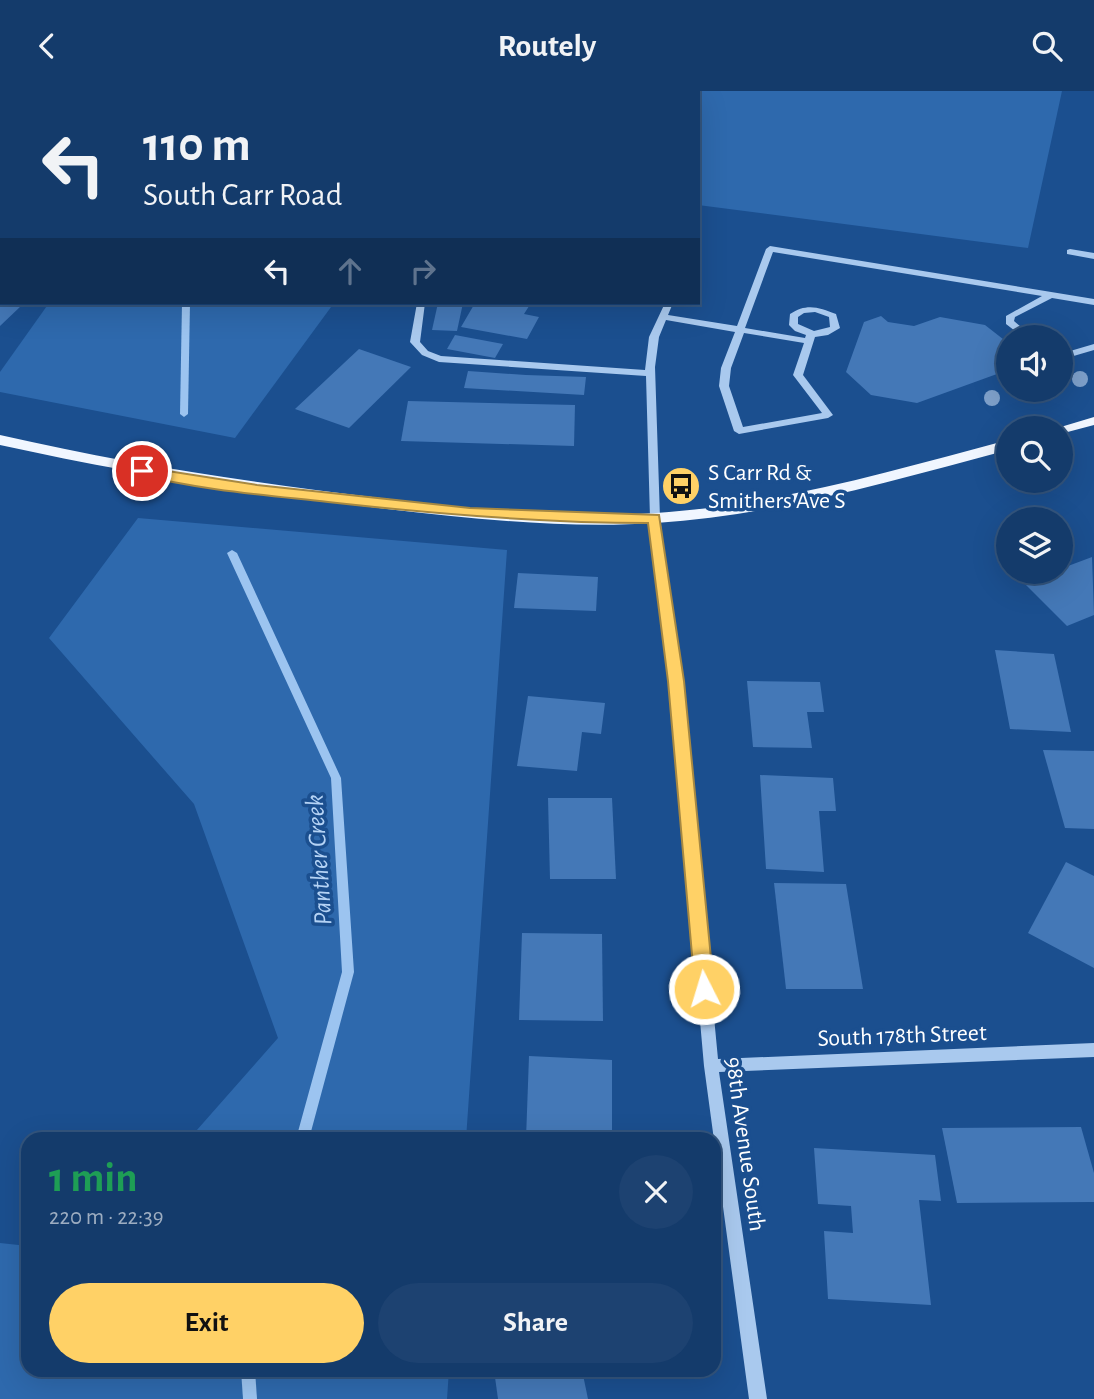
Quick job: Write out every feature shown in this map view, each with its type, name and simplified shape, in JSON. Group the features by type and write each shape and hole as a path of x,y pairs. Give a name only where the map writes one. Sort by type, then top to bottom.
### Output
{"main road":[{"path":"1073,427 1094,421"},
{"path":"0,440 156,474 257,490 470,513 556,518 654,518 757,507 842,489 996,448"}],"street":[{"path":"663,317 740,330 810,337 798,375 828,415 739,431 724,386 726,368 740,330 770,249 1094,302"},
{"path":"1070,252 1094,256"},
{"path":"421,305 415,342 425,353 439,359 650,373"},
{"name":"98th Avenue South","path":"668,305 654,337 650,373 654,518 676,681 711,1066 720,1132"},
{"path":"1073,353 1094,347"},
{"name":"South 178th Street","path":"711,1066 1094,1050"},
{"name":"98th Avenue South","path":"721,1137 758,1399"}],"lane":[{"path":"1013,325 1009,322 1011,316 1051,295"}],"shaded area":[{"path":"700,91 1062,91 1028,248 700,205"},
{"path":"48,305 333,305 235,438 0,392 0,372"},
{"path":"138,518 507,550 466,1132 195,1132 278,1038 194,804 49,638"},
{"path":"0,1243 21,1245 21,1377 449,1377 447,1399 0,1399"}],"building":[{"path":"0,305 21,306 0,326"},
{"path":"438,305 463,305 457,331 432,330"},
{"path":"474,305 530,305 524,314 539,317 527,339 461,327"},
{"path":"881,316 888,322 914,326 940,317 985,325 996,334 996,374 917,403 871,395 846,372 864,322"},
{"path":"455,335 503,344 495,358 447,349"},
{"path":"359,349 411,367 349,428 295,409"},
{"path":"468,371 586,377 584,395 464,388"},
{"path":"408,401 575,405 574,446 401,441"},
{"path":"1092,557 1094,615 1067,626 1025,584 1073,584 1073,564"},
{"path":"518,573 598,577 596,611 514,608"},
{"path":"995,650 1054,654 1071,732 1010,729"},
{"path":"747,681 820,682 824,712 807,712 812,748 753,747"},
{"path":"528,696 605,703 601,734 582,732 577,771 517,766"},
{"path":"1043,750 1094,751 1094,829 1065,828"},
{"path":"760,775 833,778 836,811 819,811 824,872 766,869"},
{"path":"548,798 612,798 616,879 550,879"},
{"path":"1066,862 1094,876 1094,968 1028,933"},
{"path":"774,883 846,884 863,989 786,989"},
{"path":"522,933 602,934 603,1021 519,1020"},
{"path":"529,1056 612,1060 612,1132 526,1132"},
{"path":"1081,1127 1094,1173 1094,1202 957,1203 942,1128"},
{"path":"814,1148 935,1155 941,1201 919,1200 931,1305 828,1299 824,1231 853,1233 851,1206 818,1204"},
{"path":"495,1377 583,1377 588,1399 498,1399"}],"waterway":[{"name":"Panther Creek","path":"184,414 186,305"},
{"name":"Panther Creek","path":"232,553 336,778 348,972 305,1132"},
{"name":"Panther Creek","path":"248,1377 250,1399"}],"place":[{"name":"S Carr Rd & Smithers Ave S","path":"681,486"}],"route":[{"path":"142,471 257,490 470,513 556,518 654,518 676,681 704,989"}]}
